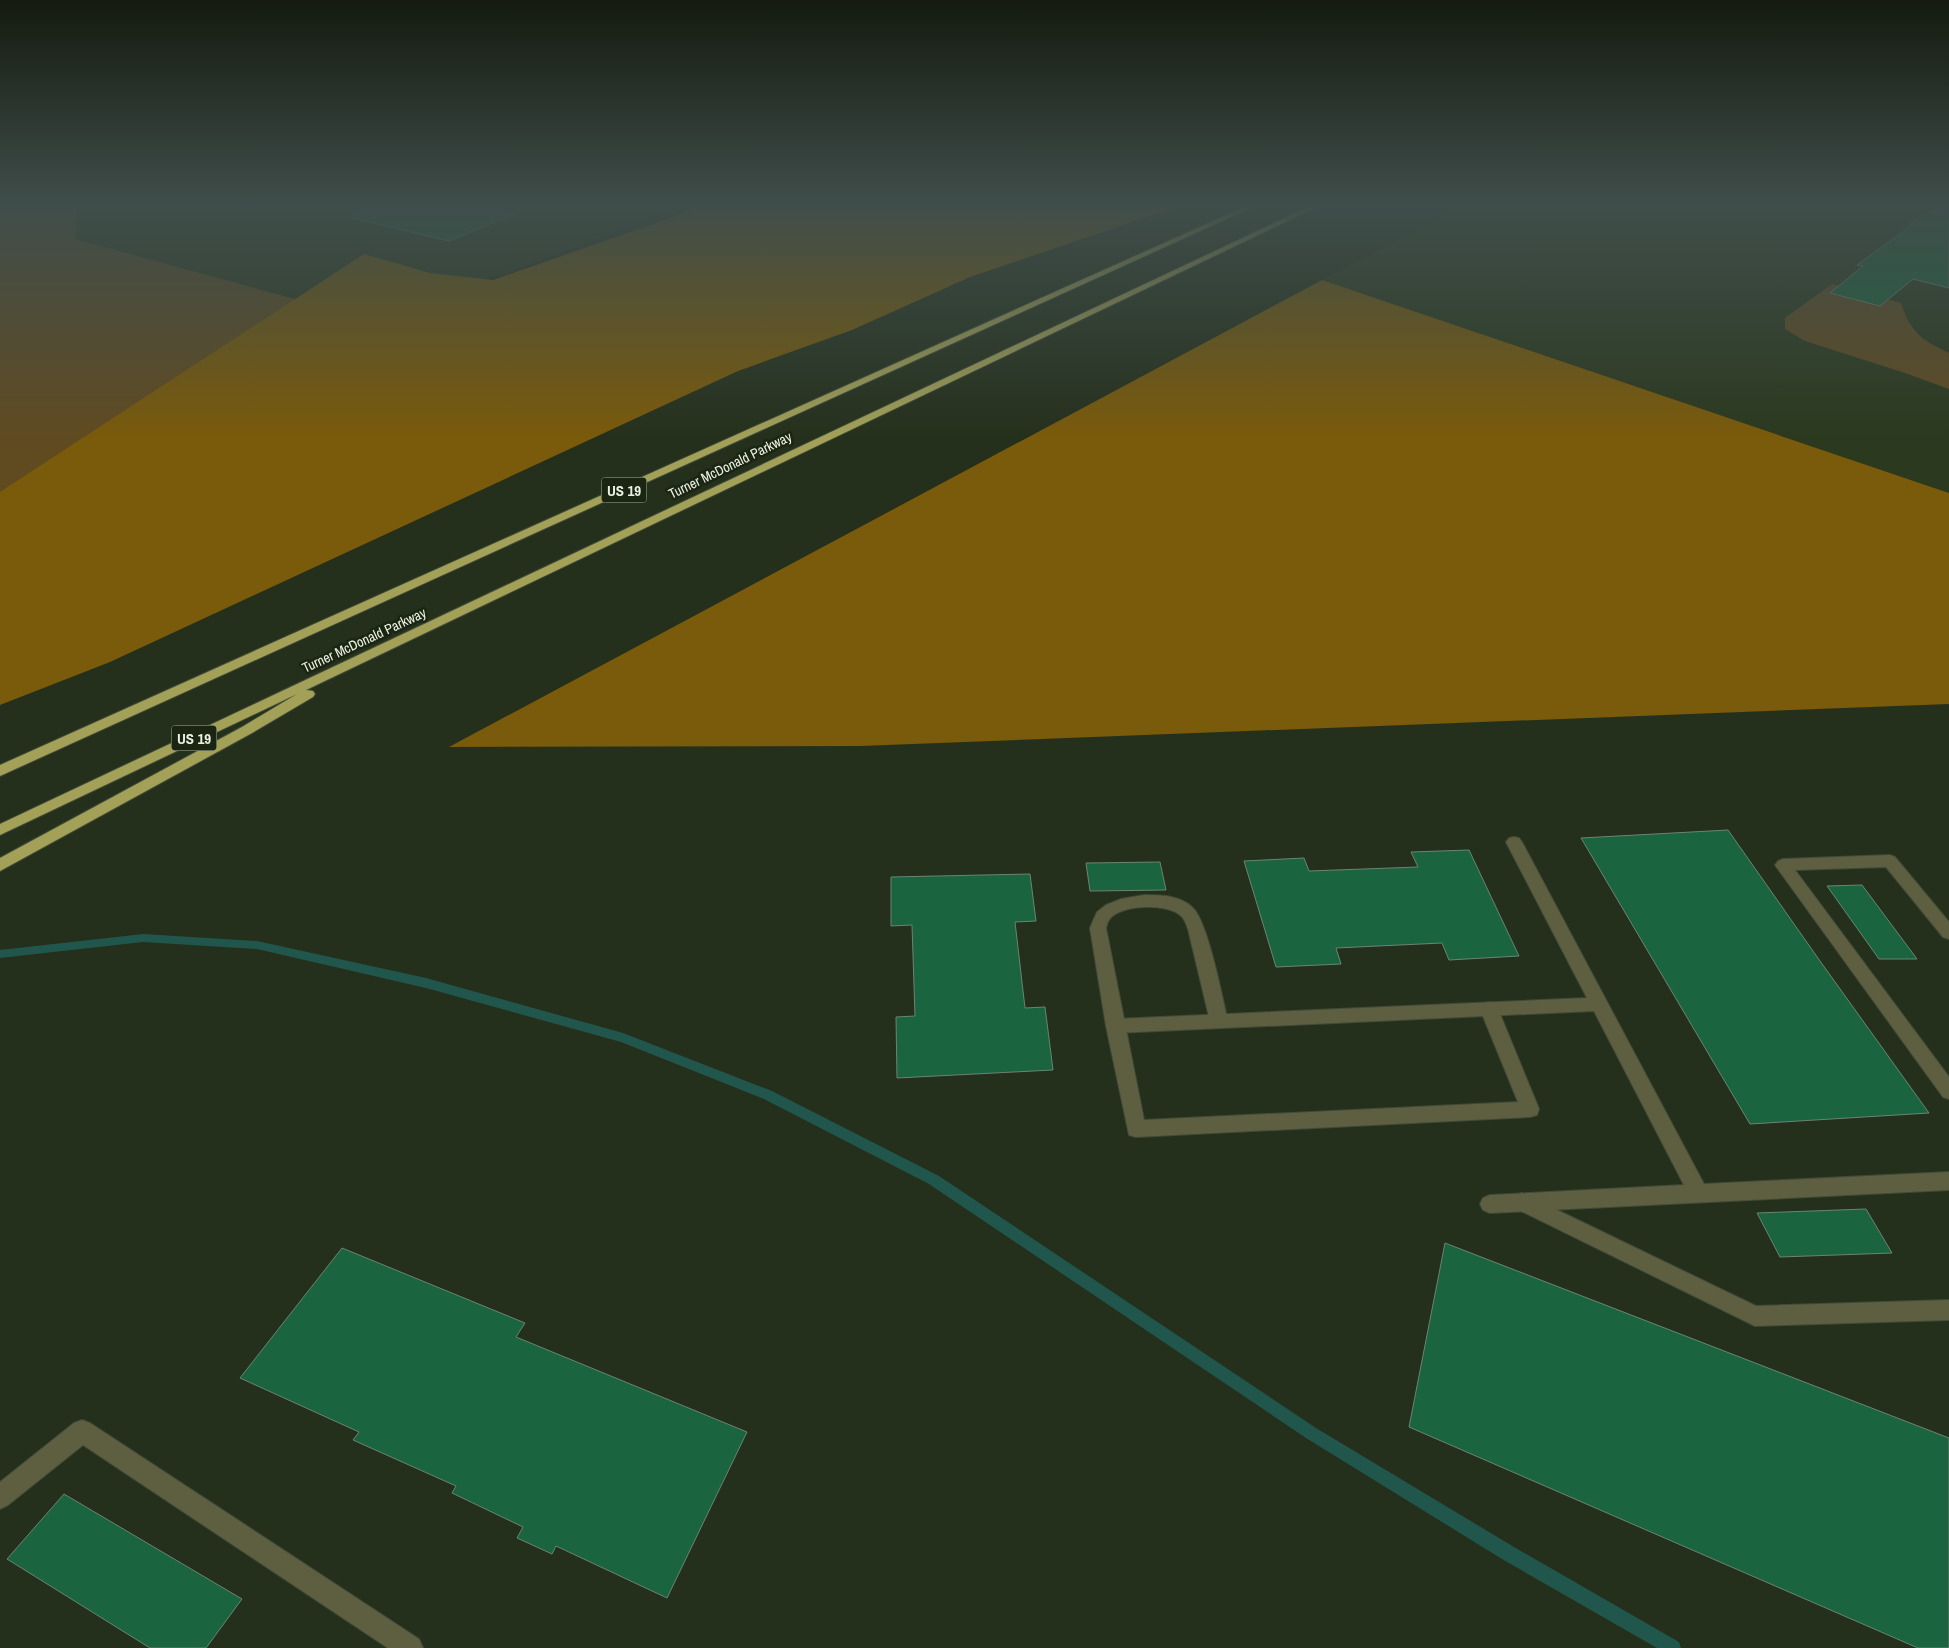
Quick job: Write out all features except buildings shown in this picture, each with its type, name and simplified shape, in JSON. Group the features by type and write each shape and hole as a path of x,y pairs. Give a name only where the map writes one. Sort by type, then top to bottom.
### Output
{"highway":[{"name":"Turner McDonald Parkway","path":"0,771 1077,285"},
{"name":"Turner McDonald Parkway","path":"0,830 1149,285"},
{"path":"0,865 247,730 389,646"}],"street":[{"path":"1514,842 1698,1193"},
{"path":"1949,932 1890,861 1783,865 1949,1091"},
{"path":"1219,1021 1191,916 1182,907 1163,901 1135,903 1115,906 1103,914 1098,928 1115,1026 1136,1129 1530,1109 1489,1009"},
{"path":"1115,1026 1598,1004"},
{"path":"1490,1204 1949,1181"},
{"path":"1522,1202 1755,1316 1949,1310"},
{"path":"0,1497 82,1431 410,1648"}],"shaded area":[{"path":"0,285 244,285 354,315 0,588"},
{"path":"243,285 464,285 354,315"},
{"path":"317,285 952,285 852,330 738,371 110,662 0,705 0,492"},
{"path":"1313,285 1336,285 1949,493 1949,704 860,746 449,747"},
{"path":"1336,285 1949,285 1949,493"},
{"path":"1831,285 1901,303 1913,329 1932,344 1949,353 1949,389 1805,341 1785,329 1785,318"}],"waterway":[{"path":"0,954 143,938 257,945 426,983 623,1038 768,1095 934,1180 1311,1433 1508,1553 1673,1648"}]}
